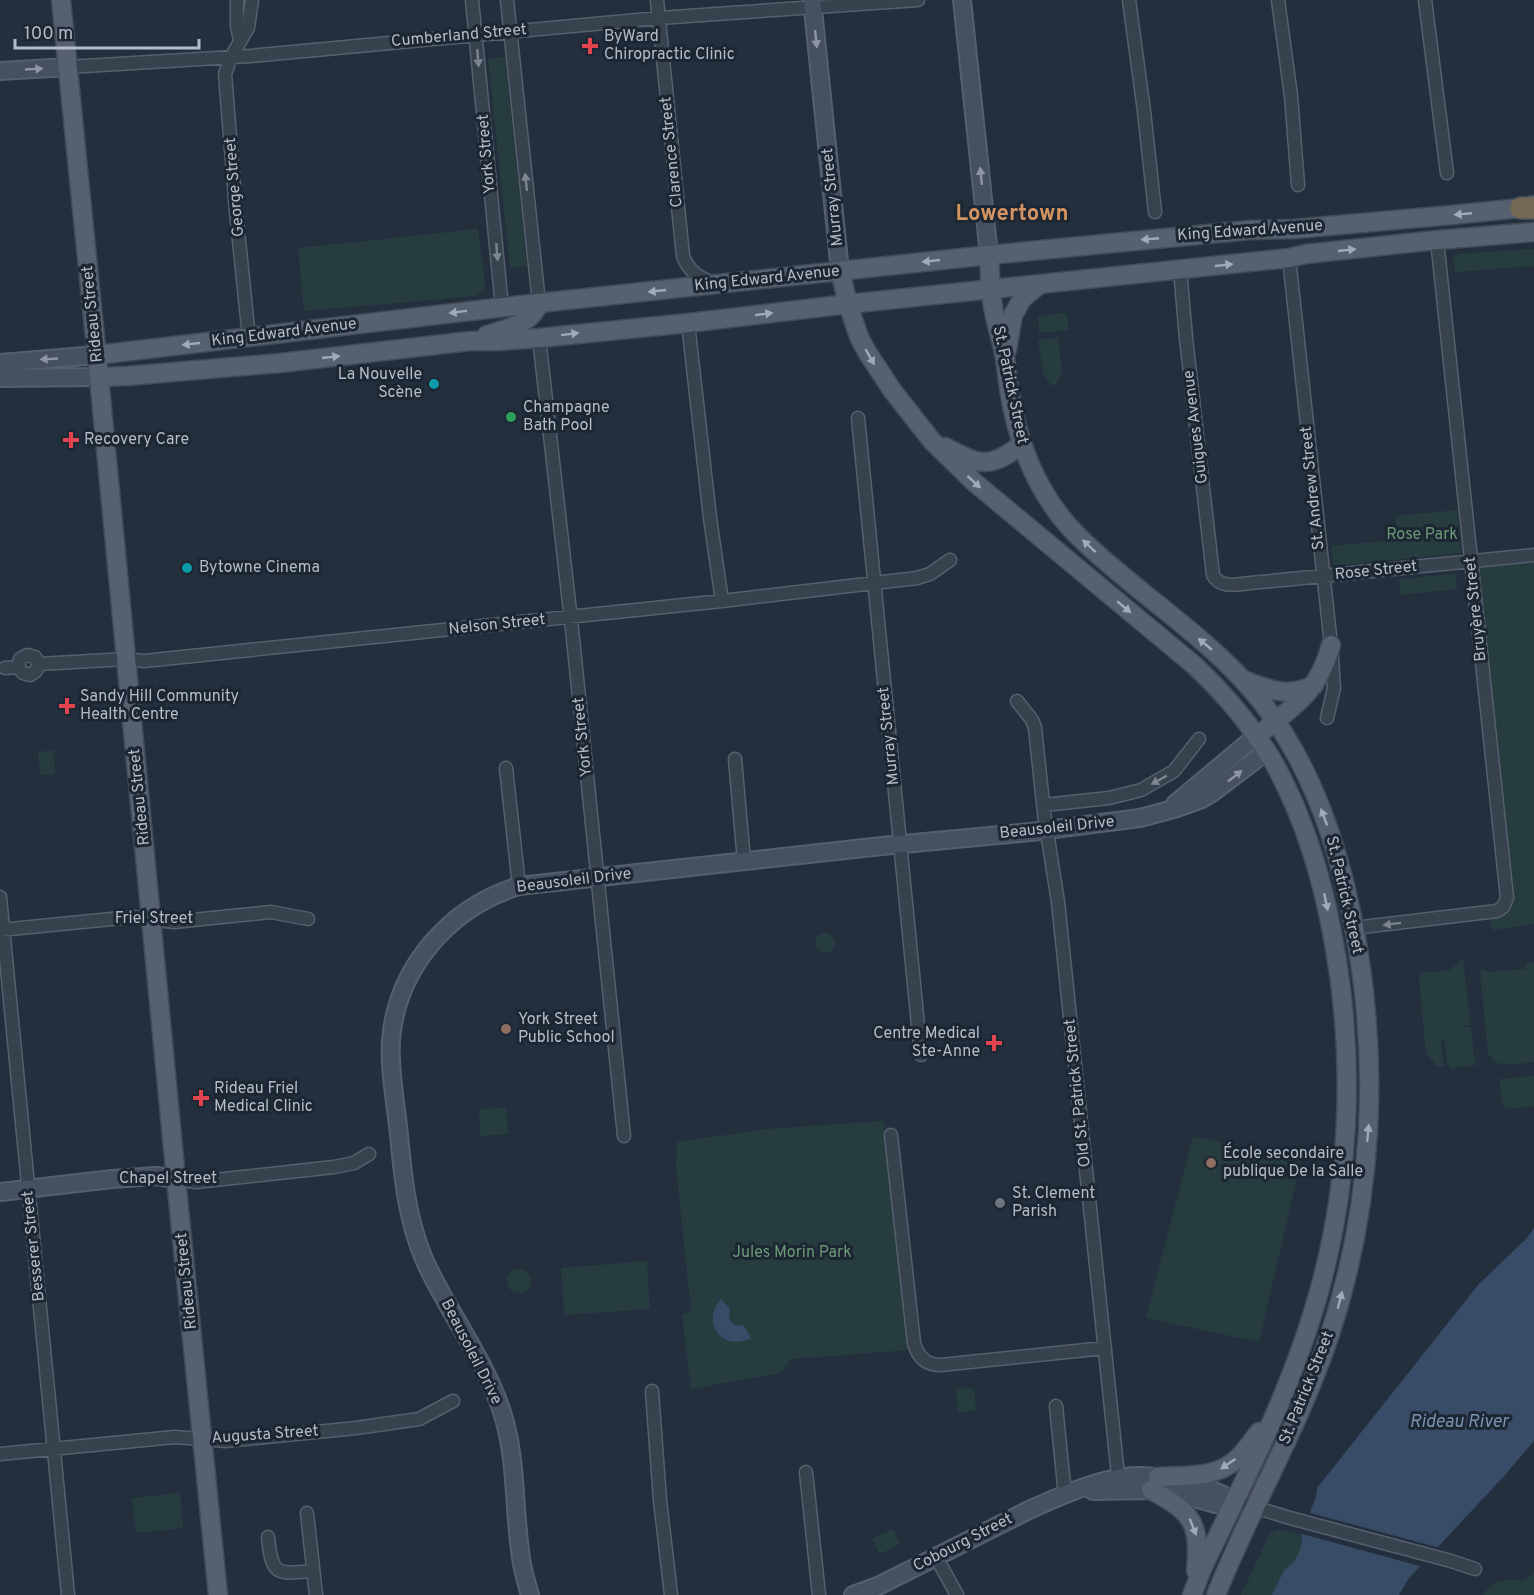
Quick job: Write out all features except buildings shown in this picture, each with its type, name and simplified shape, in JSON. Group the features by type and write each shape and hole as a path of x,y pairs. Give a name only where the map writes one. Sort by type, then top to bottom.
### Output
{"main road":[{"name":"Rideau Street","path":"61,0 218,1595"},
{"name":"King Edward Avenue","path":"97,355 502,307 989,255 1250,230 1294,229 1530,207"},
{"path":"1250,230 1275,237 1285,244 1288,247 1289,258"},
{"name":"King Edward Avenue","path":"99,377 273,364 470,341 539,338 688,323 1289,258 1306,254 1534,232"},
{"name":"St. Patrick Street","path":"989,255 993,307 1006,360 1013,411 1032,471 1045,495 1075,533 1211,649 1243,680 1280,729 1311,785 1326,822 1342,873 1354,928 1365,1002 1370,1072 1366,1153 1354,1238 1338,1307 1319,1365 1299,1415 1216,1595"},
{"name":"Murray Street","path":"840,271 859,337 881,375 933,441"},
{"path":"1006,360 1012,315 1022,299 1041,284"},
{"path":"470,341 523,323 533,314 539,303"},
{"name":"St. Patrick Street","path":"933,441 974,482 1194,665 1241,714 1284,782 1317,864 1325,895 1343,1001 1348,1092 1344,1154 1332,1235 1319,1294 1297,1361 1280,1404 1193,1590"},
{"path":"933,441 967,458 988,463 1001,459 1022,444"},
{"path":"1261,744 1280,729 1314,685 1331,645"},
{"path":"1243,680 1282,692 1306,689 1314,685"},
{"path":"1154,1483 1208,1474 1226,1467 1244,1451 1280,1404"},
{"path":"1154,1483 1190,1518 1194,1525 1198,1542 1193,1590"}],"street":[{"path":"237,0 237,26 240,40"},
{"name":"George Street","path":"249,338 225,74 231,57 248,28 252,0"},
{"name":"York Street","path":"472,0 502,307"},
{"path":"507,0 539,303"},
{"name":"Clarence Street","path":"657,0 682,256 698,277 720,284"},
{"name":"Cumberland Street","path":"0,71 231,57 813,4 918,0"},
{"name":"St. Patrick Street","path":"962,0 989,255"},
{"path":"1130,0 1155,212"},
{"path":"1278,0 1291,96 1298,185"},
{"path":"1425,0 1447,173"},
{"name":"Murray Street","path":"813,4 840,271"},
{"name":"Bruyère Street","path":"1354,928 1497,911 1503,907 1507,898 1437,240"},
{"name":"St. Andrew Street","path":"1289,258 1331,645 1334,688 1327,718"},
{"name":"Guigues Avenue","path":"1180,269 1213,575 1218,582"},
{"path":"688,323 722,601"},
{"name":"York Street","path":"539,338 571,616 624,1136"},
{"name":"King Edward Avenue","path":"0,363 97,355"},
{"name":"King Edward Avenue","path":"6,378 99,377"},
{"name":"Murray Street","path":"858,418 921,1055"},
{"name":"Rose Street","path":"1218,582 1227,585 1534,555"},
{"name":"Nelson Street","path":"5,668 18,667 20,659 27,655 35,657 39,664 126,659 144,661 722,601 917,578 930,574 950,560"},
{"name":"Old St. Patrick Street","path":"1017,701 1032,720 1035,728 1058,902 1119,1484"},
{"path":"1044,805 1108,798 1141,790 1174,771 1199,739"},
{"name":"Beausoleil Drive","path":"530,1595 522,1565 511,1458 502,1413 485,1373 424,1258 409,1210 403,1175 391,1051 392,1032 400,1001 413,970 443,930 467,910 490,897 519,886 1047,830 1140,818 1165,812 1261,744"},
{"path":"735,759 744,861"},
{"path":"506,768 519,886"},
{"name":"Besserer Street","path":"0,897 68,1595"},
{"name":"Friel Street","path":"2,929 132,916 174,922 278,912 308,919"},
{"path":"891,1135 914,1343 917,1353 923,1360 941,1365 1105,1348"},
{"name":"Chapel Street","path":"0,1192 157,1176 196,1182 334,1167 354,1163 369,1154"},
{"path":"652,1390 670,1595"},
{"name":"Augusta Street","path":"0,1454 175,1437 226,1441 356,1428 419,1419 453,1401"},
{"path":"1056,1406 1069,1493"},
{"path":"806,1472 819,1595"},
{"name":"Cobourg Street","path":"853,1595 878,1586 1029,1510 1069,1493 1119,1484 1154,1483 1176,1493 1216,1504 1234,1501"},
{"path":"1234,1501 1475,1569"},
{"path":"307,1513 316,1595"},
{"path":"268,1537 271,1561 277,1569 289,1573 313,1571"},
{"path":"936,1557 957,1595"}],"green space":[{"path":"505,57 527,266 510,268 488,59"},
{"path":"478,229 485,283 484,290 476,296 304,311 298,248"},
{"path":"1534,249 1534,266 1455,272 1453,257 1458,254"},
{"path":"1067,313 1069,330 1039,333 1038,316"},
{"path":"1058,337 1062,373 1055,385 1051,385 1043,373 1038,340"},
{"name":"Rose Park","path":"1457,510 1461,553 1333,566 1331,546 1397,540 1395,516"},
{"path":"1534,555 1534,924 1492,930 1489,912 1503,907 1472,562"},
{"name":"Rose Park","path":"1455,574 1457,589 1401,595 1399,579"},
{"path":"54,750 55,774 40,775 38,752"},
{"path":"825,933 832,936 835,943 832,950 825,953 818,950 815,943 818,936"},
{"path":"1463,959 1471,1025 1458,1027 1471,1027 1477,1065 1450,1068 1450,1065 1447,1065 1444,1039 1441,1039 1444,1066 1437,1066 1427,1054 1425,1045 1419,976 1422,973 1449,970"},
{"path":"1534,962 1534,1062 1508,1065 1496,1062 1488,1053 1480,972 1482,968 1487,972 1526,969 1525,963"},
{"path":"1534,1076 1534,1106 1504,1108 1499,1079"},
{"path":"506,1108 508,1134 480,1136 479,1109"},
{"name":"Jules Morin Park","path":"884,1121 911,1350 791,1359 780,1373 691,1389 682,1315 691,1311 676,1166 677,1142 767,1129"},
{"path":"1193,1136 1301,1161 1259,1342 1146,1318"},
{"path":"647,1261 650,1309 564,1315 561,1268"},
{"path":"519,1269 528,1272 531,1281 528,1290 519,1293 510,1290 507,1281 510,1272"},
{"path":"969,1387 974,1390 976,1410 958,1413 956,1388"},
{"path":"180,1493 183,1528 136,1533 132,1498"},
{"path":"893,1529 900,1544 880,1554 872,1539"},
{"path":"1277,1529 1302,1535 1301,1548 1294,1562 1284,1570 1272,1595 1241,1595 1270,1533"},
{"path":"1534,1572 1534,1595 1484,1595 1496,1583 1507,1580 1524,1580"}],"water":[{"name":"Rideau River","path":"1534,1228 1534,1441 1409,1578 1399,1595 1272,1595 1284,1570 1294,1562 1301,1548 1302,1535 1317,1488 1478,1285 1527,1238"},
{"path":"721,1299 730,1309 729,1319 734,1325 744,1326 751,1338 731,1341 717,1333 713,1317 715,1308"}],"pier":[{"path":"1307,1512 1440,1548 1423,1567 1299,1533"}],"place":[{"name":"ByWard Chiropractic Clinic","path":"590,46"},
{"name":"La Nouvelle Scène","path":"434,384"},
{"name":"Champagne Bath Pool","path":"511,417"},
{"name":"Recovery Care","path":"71,440"},
{"name":"Bytowne Cinema","path":"187,568"},
{"name":"Sandy Hill Community Health Centre","path":"67,706"},
{"name":"York Street Public School","path":"506,1029"},
{"name":"Centre Medical Ste-Anne","path":"994,1043"},
{"name":"Rideau Friel Medical Clinic","path":"201,1098"},
{"name":"École secondaire publique De la Salle","path":"1211,1163"},
{"name":"St. Clement Parish","path":"1000,1203"}],"district":[{"name":"Lowertown","path":"1012,214"}]}
